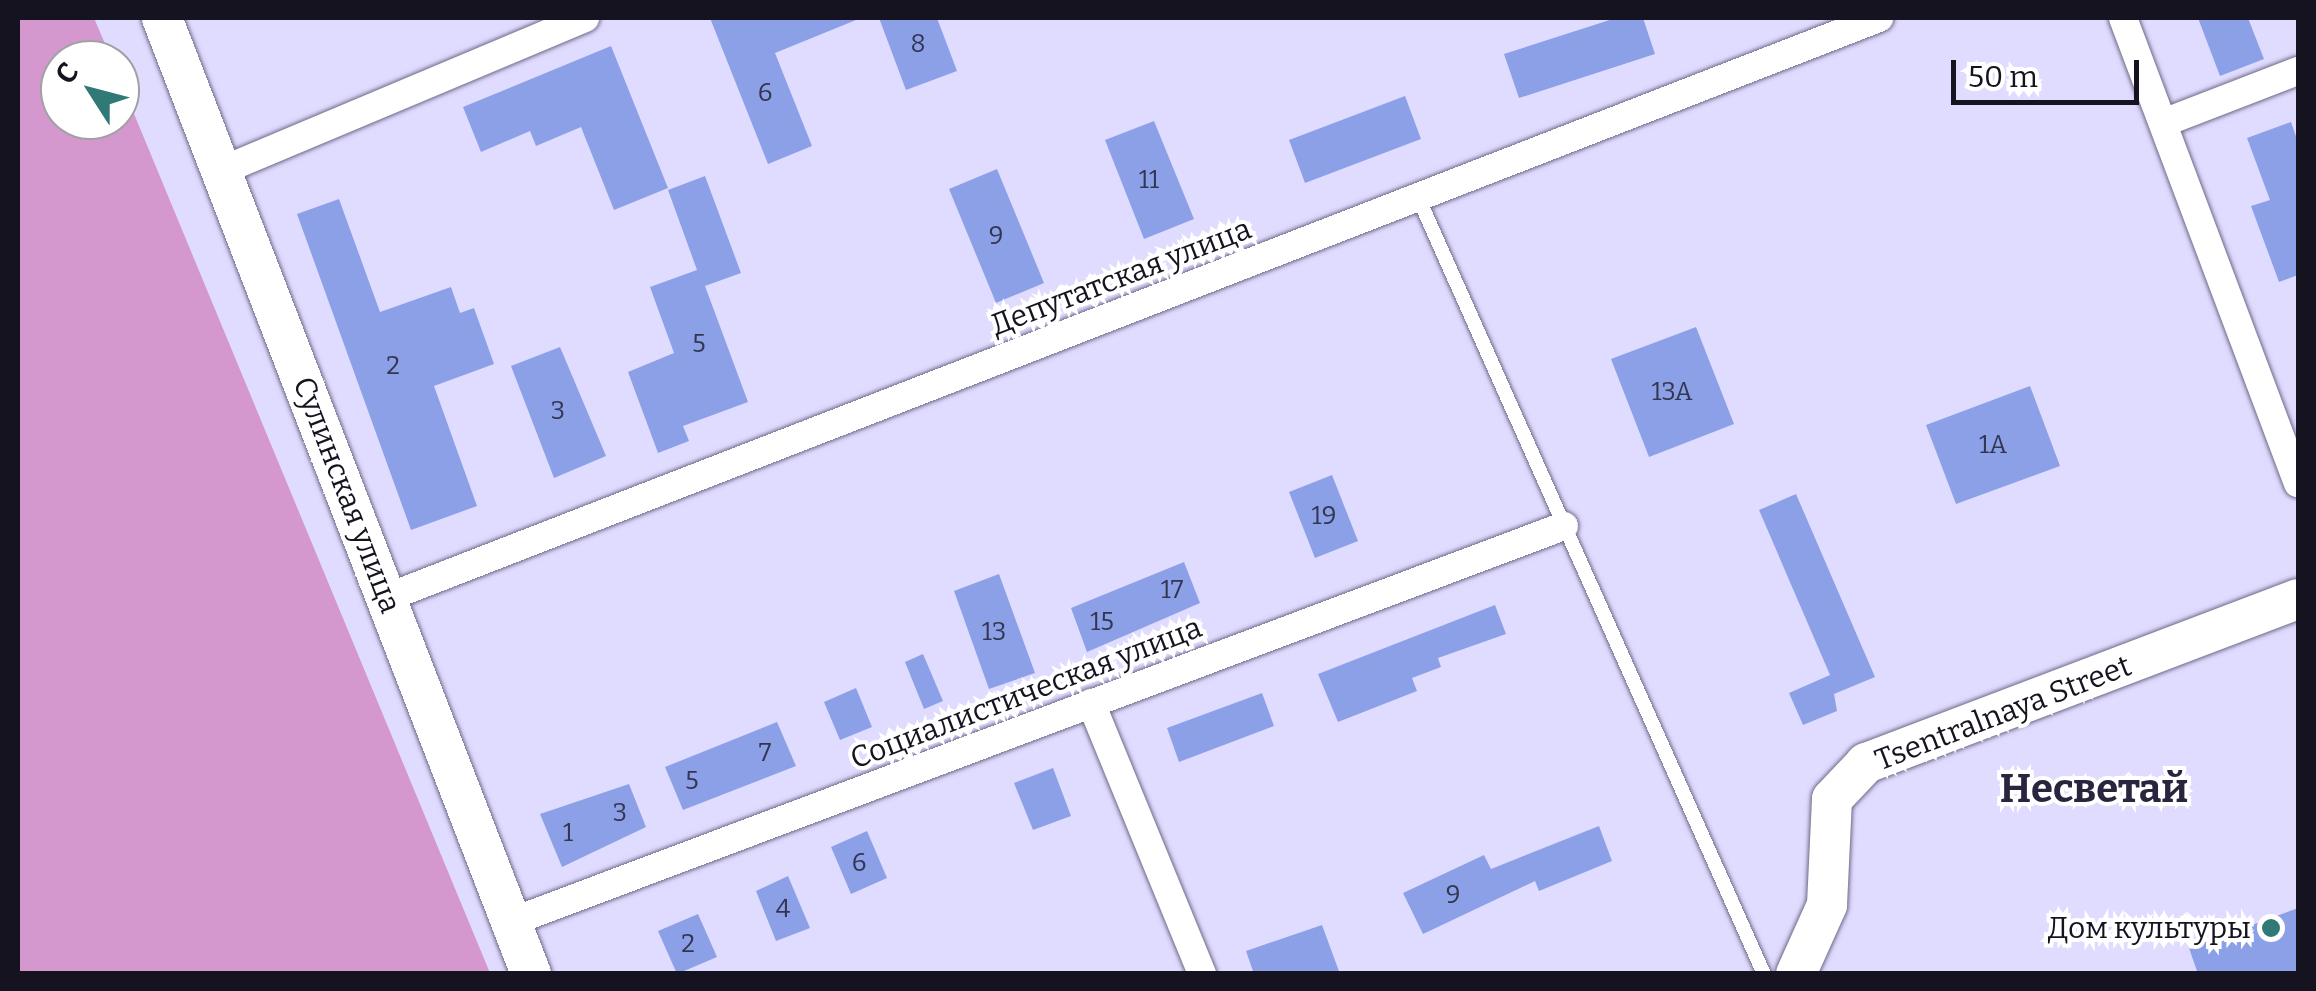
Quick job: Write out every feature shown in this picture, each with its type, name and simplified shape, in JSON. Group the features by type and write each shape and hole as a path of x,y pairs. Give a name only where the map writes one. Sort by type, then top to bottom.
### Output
{"main road":[{"name":"Сулинская улица","path":"162,18 531,974"},
{"name":"Tsentralnaya Street","path":"1796,974 1828,906 1832,799 1866,763 2298,599"}],"street":[{"path":"221,170 585,18"},
{"name":"Депутатская улица","path":"386,598 1879,18"},
{"path":"2124,18 2298,482"},
{"path":"2163,123 2298,71"},
{"name":"Социалистическая улица","path":"511,922 1564,526"},
{"path":"1091,703 1202,974"}],"lane":[{"path":"1418,197 1764,974"}],"shaded area":[{"path":"18,18 94,18 103,40 40,40 40,140 140,140 140,128 490,973 18,973"}],"building":[{"path":"710,18 861,18 775,53 812,146 768,164"},
{"path":"879,18 937,18 957,71 906,90"},
{"path":"1616,18 1643,18 1655,54 1519,98 1504,54"},
{"path":"2198,18 2248,18 2264,59 2220,76"},
{"path":"611,46 668,188 614,210 581,127 536,146 530,131 481,152 463,107"},
{"path":"1405,96 1421,139 1305,183 1289,140"},
{"path":"1154,121 1194,219 1144,239 1105,140"},
{"path":"2291,122 2298,142 2298,275 2279,282 2251,206 2270,200 2247,138"},
{"path":"997,169 1044,283 996,303 949,189"},
{"path":"705,176 741,273 705,286 748,402 683,426 689,441 658,453 628,372 674,353 650,287 697,270 668,190"},
{"path":"339,199 380,312 451,287 460,313 474,308 494,364 434,386 477,506 411,530 297,214"},
{"path":"1696,327 1734,424 1649,457 1611,359"},
{"path":"560,347 606,456 554,478 511,366"},
{"path":"2030,386 2060,466 1956,504 1926,425"},
{"path":"1332,475 1358,541 1315,558 1289,492"},
{"path":"1796,494 1875,677 1834,694 1837,711 1803,725 1789,693 1830,675 1759,510"},
{"path":"1184,562 1200,603 1087,652 1071,608"},
{"path":"999,574 1035,673 989,689 954,591"},
{"path":"1495,605 1506,634 1438,658 1441,667 1412,678 1417,691 1338,722 1318,674"},
{"path":"923,654 943,701 924,709 905,662"},
{"path":"856,688 872,727 840,740 824,702"},
{"path":"1262,693 1274,726 1179,762 1167,728"},
{"path":"777,722 796,766 683,810 665,767"},
{"path":"1053,768 1071,816 1033,830 1014,783"},
{"path":"629,784 646,827 562,867 540,814"},
{"path":"1599,826 1612,861 1539,891 1535,881 1423,934 1403,893 1484,855 1491,869"},
{"path":"867,831 887,878 851,894 831,847"},
{"path":"788,876 810,928 776,941 756,891"},
{"name":"Дом культуры","path":"2298,908 2298,974 2198,974 2189,948"},
{"path":"698,914 717,957 677,974 658,931"},
{"path":"1322,925 1340,974 1254,974 1246,951"}],"place":[{"name":"Дом культуры","path":"2271,928"}],"district":[{"name":"Несветай","path":"2094,789"}]}
